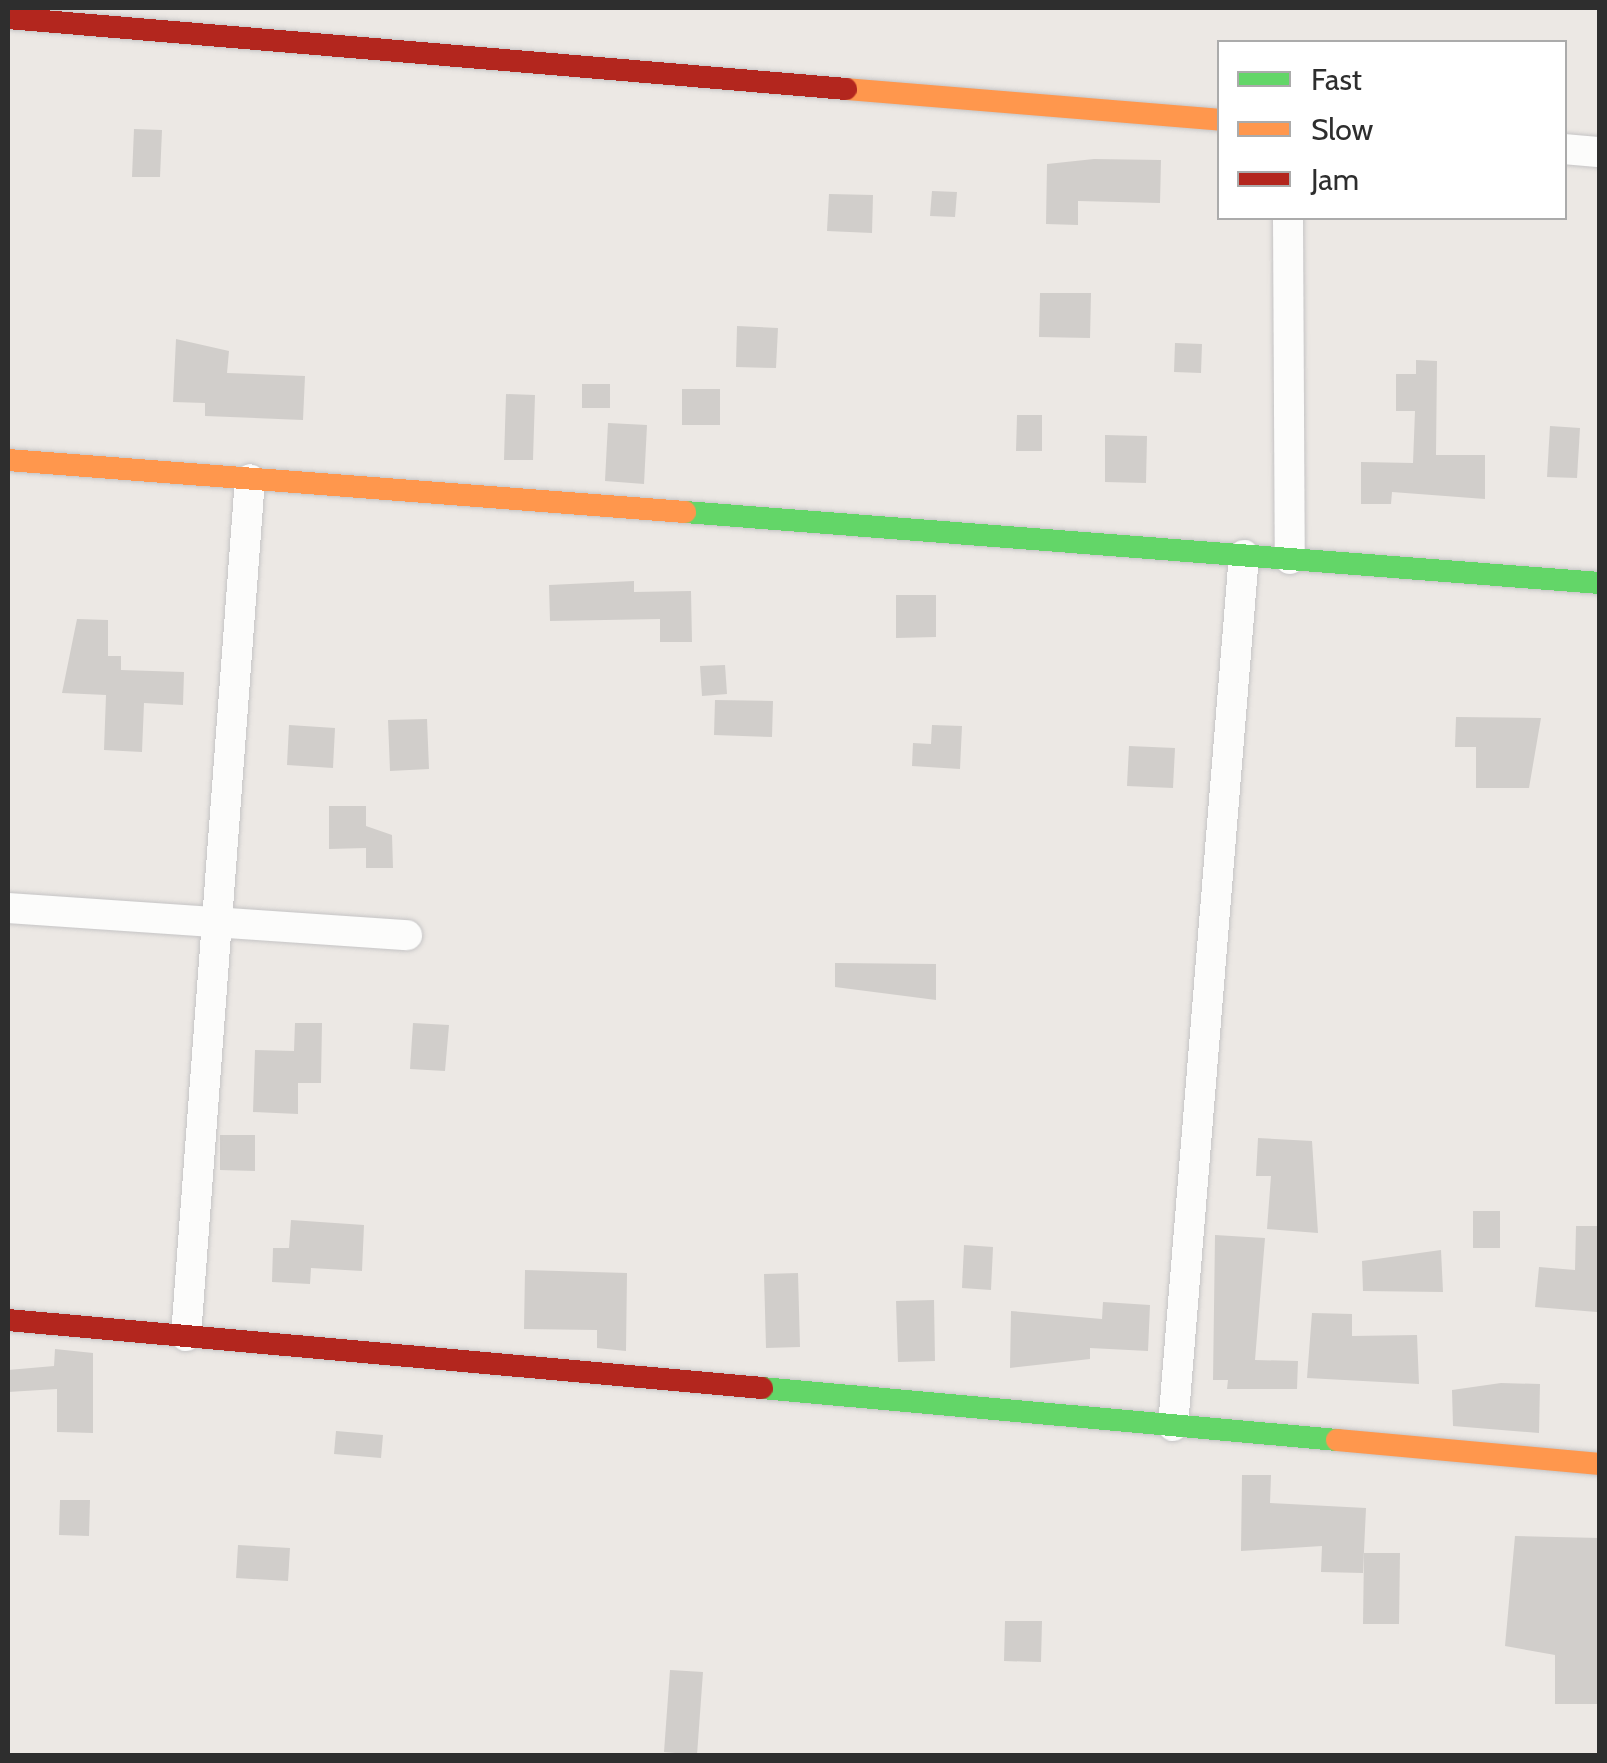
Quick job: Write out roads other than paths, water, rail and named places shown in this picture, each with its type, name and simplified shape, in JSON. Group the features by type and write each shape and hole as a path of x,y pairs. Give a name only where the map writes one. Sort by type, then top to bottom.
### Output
{"street":[{"path":"8,18 1217,120"},
{"path":"1567,150 1600,152"},
{"path":"1288,220 1290,559"},
{"path":"8,460 1600,582"},
{"path":"186,1336 250,478"},
{"path":"1173,1426 1244,555"},
{"path":"8,908 407,935"},
{"path":"8,1320 1600,1464"}]}
